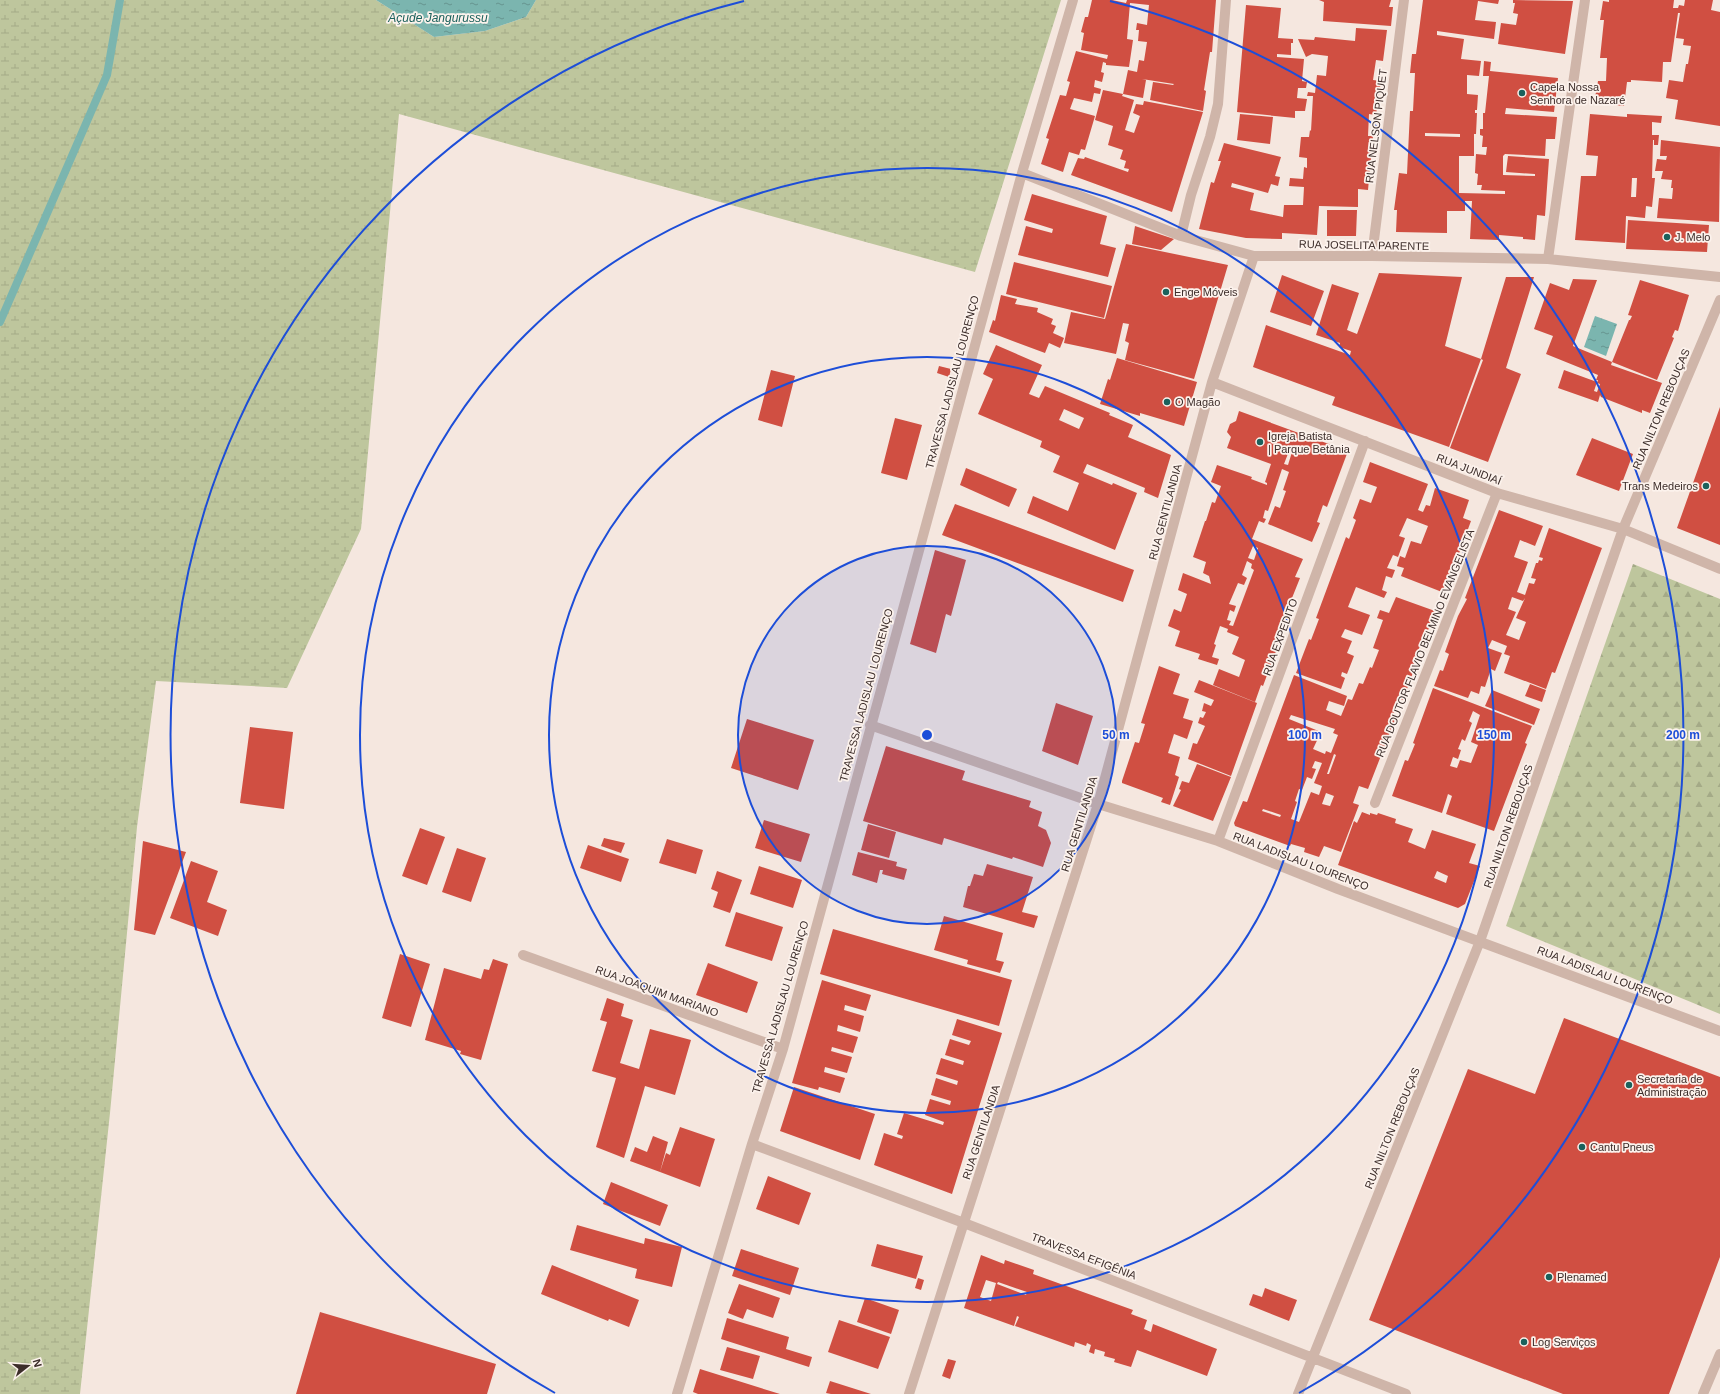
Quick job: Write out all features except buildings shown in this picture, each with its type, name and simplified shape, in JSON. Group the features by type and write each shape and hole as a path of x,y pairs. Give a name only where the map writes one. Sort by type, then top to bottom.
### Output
{"street":[{"name":"TRAVESSA LADISLAU LOURENÇO","path":"677,1394 752,1144 783,1048 870,724 1022,173 1073,0"},
{"path":"1182,236 1191,195 1210,137 1218,104 1226,0"},
{"name":"RUA NELSON PIQUET","path":"1372,256 1404,0"},
{"path":"1548,260 1585,0"},
{"name":"RUA JOSELITA PARENTE","path":"1022,173 1182,236 1254,256 1372,256 1548,260 1720,278"},
{"name":"RUA GENTILANDIA","path":"909,1394 1098,804 1212,382 1254,256"},
{"name":"RUA NILTON REBOUÇAS","path":"1298,1394 1480,941 1624,529 1720,300"},
{"name":"RUA JUNDIAÍ","path":"1212,382 1497,493 1624,529 1720,569"},
{"name":"RUA EXPEDITO","path":"1218,841 1365,441"},
{"name":"RUA DOUTOR FLAVIO BELMINO EVANGELISTA","path":"1374,803 1497,493"},
{"name":"RUA LADISLAU LOURENÇO","path":"870,724 1098,804 1218,841 1338,889 1720,1031"},
{"name":"RUA JOAQUIM MARIANO","path":"522,956 783,1048"},
{"name":"TRAVESSA EFIGÊNIA","path":"752,1144 964,1223 1406,1394"},
{"path":"1703,1394 1720,1354"}],"green space":[{"path":"0,0 376,0 434,37 485,31 526,17 536,0 1061,0 975,272 399,114 361,529 287,688 156,681 137,827 110,1113 80,1394 0,1394"},
{"path":"1633,564 1720,599 1720,1014 1506,926"}],"water":[{"name":"Açude Jangurussu","path":"376,0 536,0 526,17 485,31 434,37"},
{"path":"1595,316 1617,324 1606,356 1584,347"}],"waterway":[{"path":"0,322 107,75 120,0"}],"place":[{"name":"Capela Nossa Senhora de Nazaré","path":"1522,93"},
{"name":"J. Melo","path":"1667,237"},
{"name":"Enge Móveis","path":"1166,292"},
{"name":"O Magão","path":"1167,402"},
{"name":"Igreja Batista | Parque Betânia","path":"1260,442"},
{"name":"Trans Medeiros","path":"1706,486"},
{"name":"Secretaria de Administração","path":"1629,1085"},
{"name":"Cantu Pneus","path":"1582,1147"},
{"name":"Plenamed","path":"1549,1277"},
{"name":"Log Serviços","path":"1524,1342"}]}
